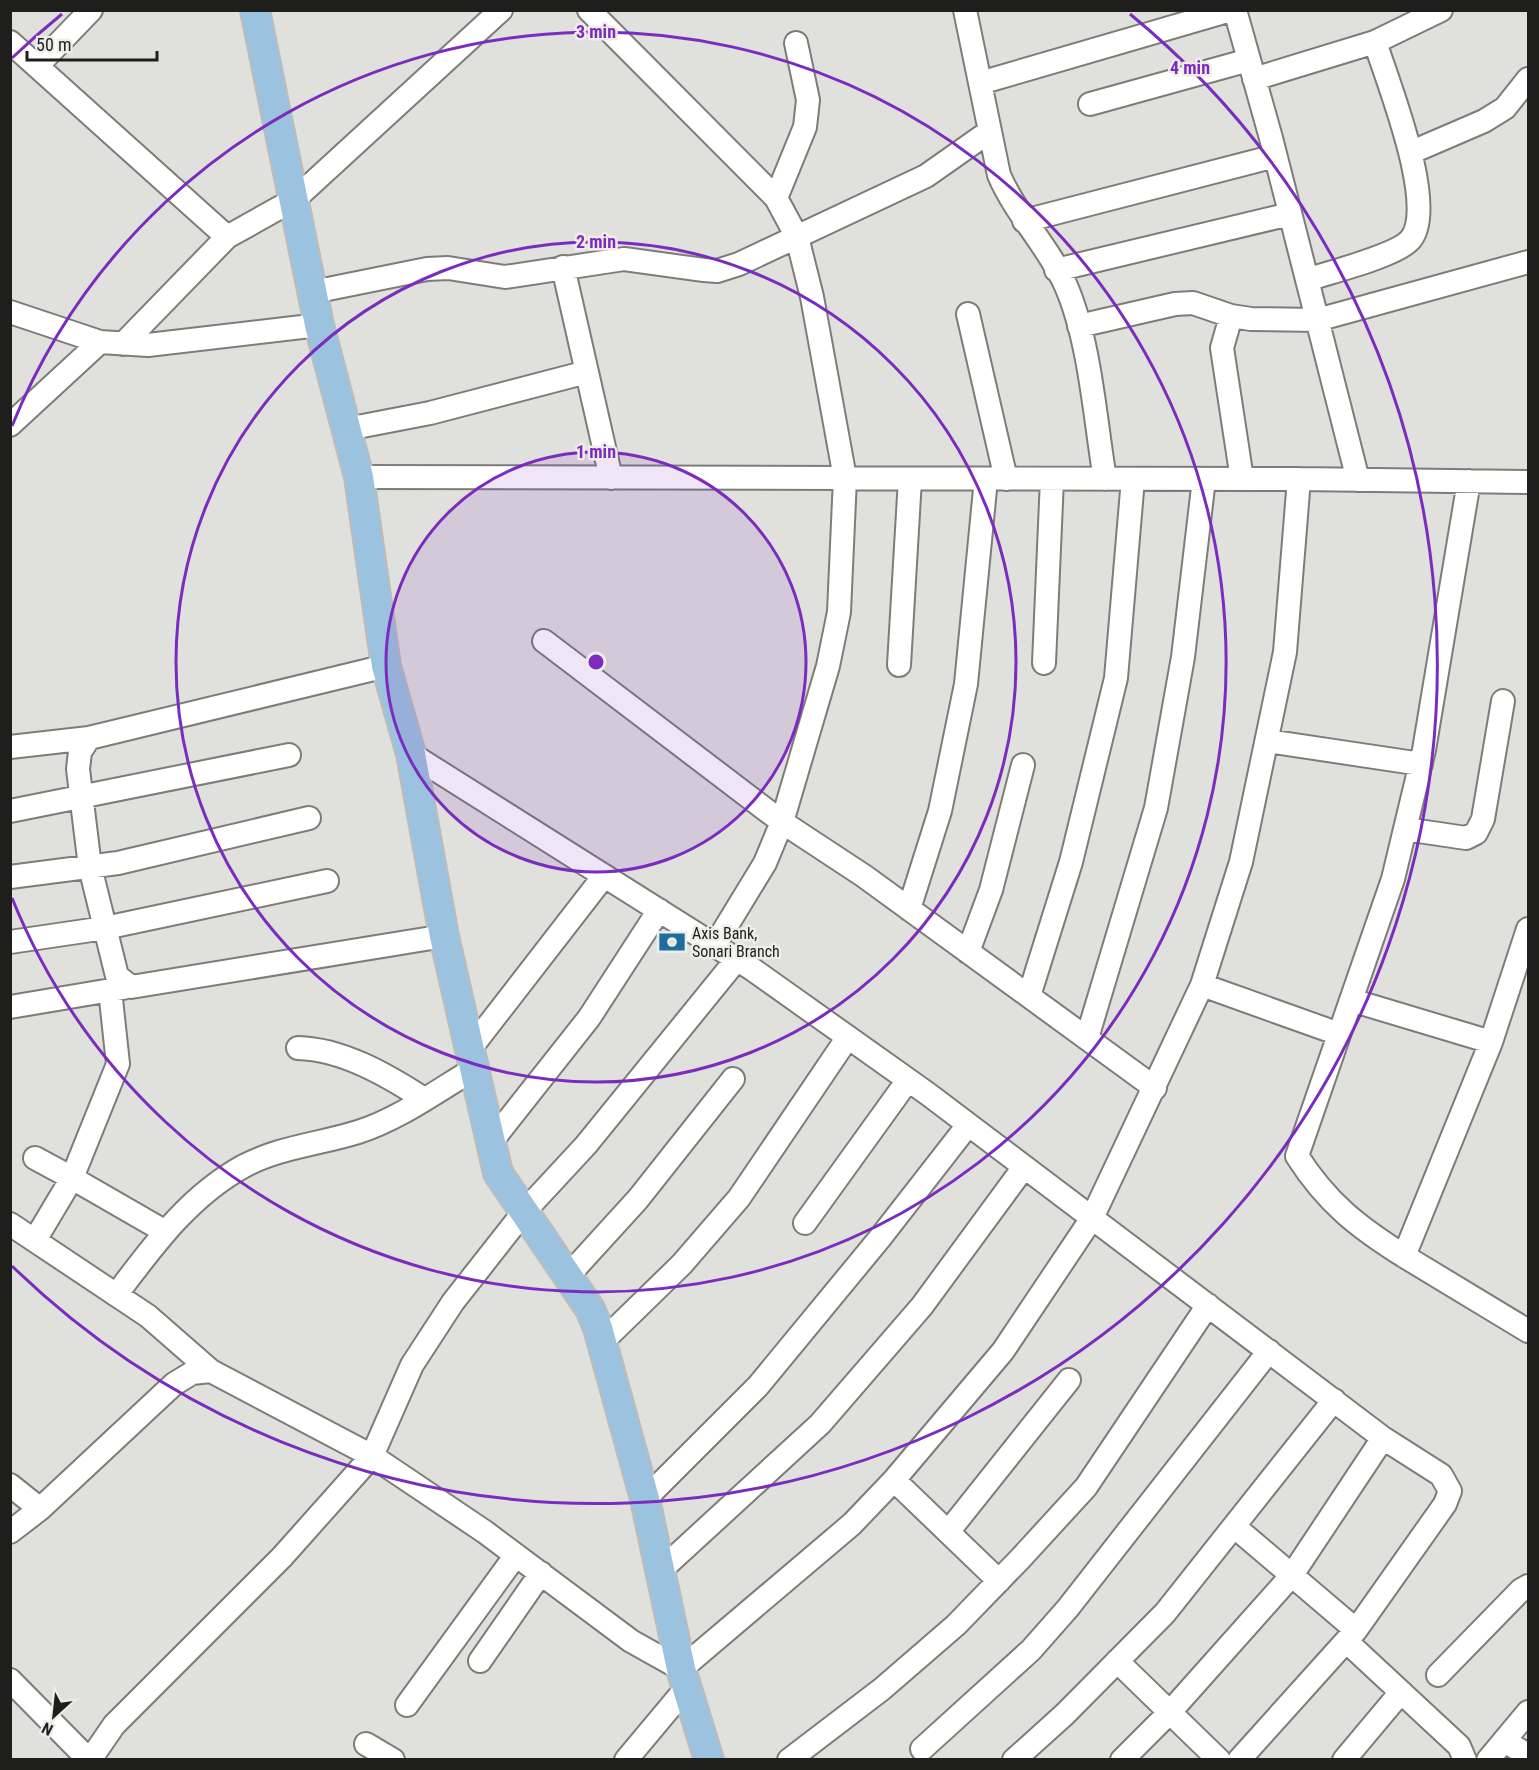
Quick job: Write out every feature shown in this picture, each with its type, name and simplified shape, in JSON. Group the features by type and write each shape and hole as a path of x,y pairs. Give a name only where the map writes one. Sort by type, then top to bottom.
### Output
{"main road":[{"path":"255,10 319,325 359,477 386,666 411,754 444,936 498,1173 590,1309 603,1341 645,1499 684,1678 709,1760"}],"street":[{"path":"37,66 91,10"},
{"path":"123,344 227,237 294,199 501,10"},
{"path":"589,10 776,198 797,237 812,297 846,478 839,612 828,666 782,822 765,863 715,945"},
{"path":"965,10 999,175 1007,194 1065,284 1079,326 1105,479"},
{"path":"980,83 1233,10 1275,156 1358,480"},
{"path":"1090,104 1375,42 1441,10"},
{"path":"10,42 227,237"},
{"path":"1307,280 1392,251 1409,242 1417,232 1420,218 1412,152 1375,42"},
{"path":"776,198 805,127 808,100 796,43"},
{"path":"1412,152 1484,121 1505,108 1528,79"},
{"path":"313,292 427,269 448,268 505,277 563,267 637,259 717,271 739,264 926,176 990,131"},
{"path":"1024,221 1275,156"},
{"path":"1056,270 1290,214"},
{"path":"1079,326 1175,304 1193,303 1231,316 1251,319 1317,320 1528,262"},
{"path":"563,267 611,478"},
{"path":"10,312 99,342 123,344 148,345 319,325"},
{"path":"909,909 940,811 966,684 996,479 968,314"},
{"path":"1231,316 1222,348 1242,479"},
{"path":"10,425 99,342"},
{"path":"347,429 430,413 587,372"},
{"path":"359,477 1299,479 1528,482"},
{"path":"899,665 910,479"},
{"path":"1044,663 1052,479"},
{"path":"1029,996 1071,861 1116,678 1133,479"},
{"path":"1087,1038 1156,808 1183,657 1204,479"},
{"path":"626,1760 684,1678 852,1524 894,1480 1003,1351 1092,1218 1202,985 1241,862 1285,652 1299,479"},
{"path":"1469,481 1421,764 1393,879 1297,1156 1314,1183 1336,1208 1364,1231 1528,1331"},
{"path":"544,641 782,822 909,909 1155,1088"},
{"path":"10,747 89,738 386,666"},
{"path":"1405,829 1460,837 1476,833 1483,819 1503,701"},
{"path":"35,1240 72,1178 118,1064 120,988 90,867 78,769 80,752 89,738"},
{"path":"1267,741 1421,764"},
{"path":"411,754 737,959 908,1080 1383,1438 1441,1475 1450,1491 1445,1504 1351,1635 1239,1760"},
{"path":"10,811 289,755"},
{"path":"968,952 991,890 1023,765"},
{"path":"10,877 90,867 309,818"},
{"path":"116,1295 164,1231 211,1189 244,1166 277,1151 357,1132 384,1122 424,1099 472,1059 604,876"},
{"path":"10,942 105,928 327,881"},
{"path":"491,1142 589,1018 659,910"},
{"path":"1404,1256 1491,1042 1528,934"},
{"path":"10,1007 444,936"},
{"path":"10,1680 94,1758 114,1725 282,1557 372,1455 412,1365 453,1302 523,1213 586,1145 737,959"},
{"path":"1202,985 1339,1035"},
{"path":"1351,1000 1491,1042"},
{"path":"603,1341 682,1264 739,1198 848,1037"},
{"path":"298,1048 316,1048 388,1076 424,1099"},
{"path":"567,1277 638,1199 733,1079"},
{"path":"805,1223 908,1080"},
{"path":"645,1499 758,1386 880,1238 968,1125"},
{"path":"36,1158 164,1231"},
{"path":"660,1570 820,1424 922,1306 1024,1167"},
{"path":"10,1224 148,1316 211,1371 372,1455 516,1555 684,1678"},
{"path":"789,1760 882,1689 956,1625 1086,1487 1208,1305"},
{"path":"922,1749 1031,1650 1068,1608 1269,1351"},
{"path":"10,1532 40,1509 174,1384 192,1373 211,1371"},
{"path":"948,1532 1070,1380"},
{"path":"1014,1760 1065,1714 1165,1613 1334,1400"},
{"path":"1122,1760 1170,1712 1292,1575 1383,1438"},
{"path":"894,1480 999,1581"},
{"path":"10,1485 40,1509"},
{"path":"1235,1527 1292,1575 1351,1635 1401,1692 1459,1746 1465,1760"},
{"path":"407,1705 516,1555"},
{"path":"480,1661 541,1573"},
{"path":"1438,1674 1521,1590 1528,1586"},
{"path":"1117,1661 1219,1760"},
{"path":"1344,1760 1401,1692"},
{"path":"1488,1760 1528,1712"},
{"path":"1504,1741 1528,1755"},
{"path":"366,1744 393,1760"}],"place":[{"name":"Axis Bank, Sonari Branch","path":"672,942"}]}
